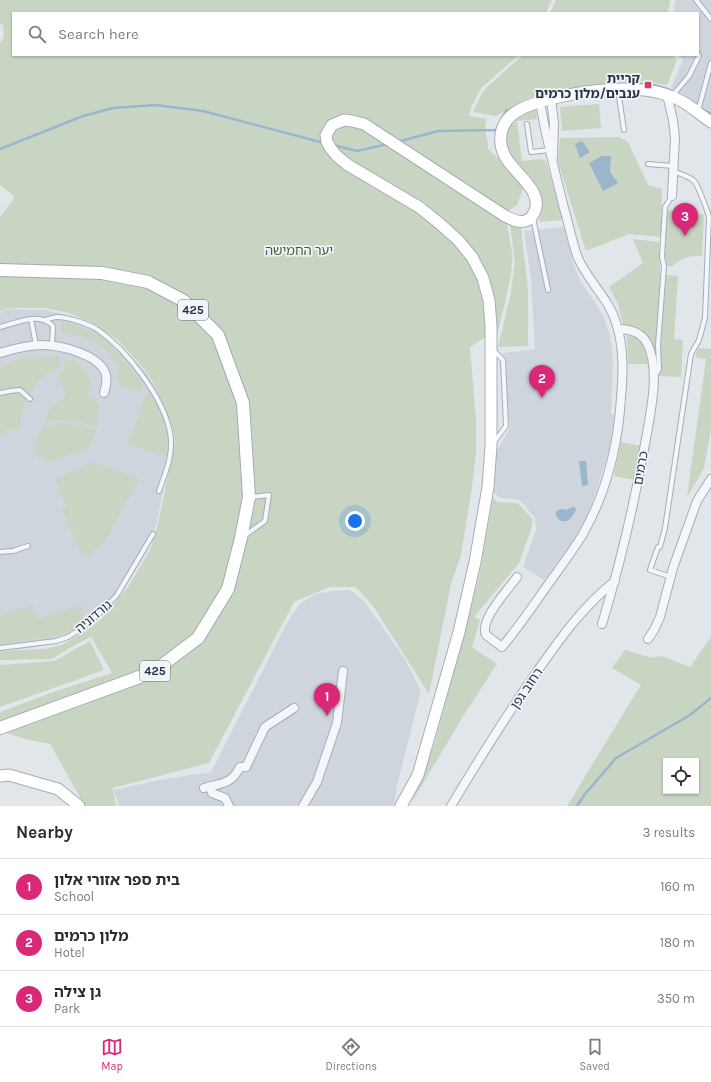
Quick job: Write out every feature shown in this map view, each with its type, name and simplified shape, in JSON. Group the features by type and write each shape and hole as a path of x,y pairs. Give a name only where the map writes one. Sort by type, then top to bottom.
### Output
{"main road":[{"path":"401,806 418,775 459,632 475,562 488,486 491,446 491,326 489,300 483,278 472,257 458,240 439,222 419,207 364,175 340,158 329,146 326,139 327,132 332,125 340,121 348,120 360,123 512,220 524,221 533,216 536,205 533,191 508,162 503,154 500,139 504,126 513,114 524,108 545,101 586,92 618,89 644,90 670,96 685,102 711,122"},
{"name":"425","path":"0,270 102,273 148,282 184,301 218,334 243,403 249,497 242,538 228,589 198,638 153,672 0,728"},
{"path":"0,776 9,775 58,789 79,806"}],"street":[{"path":"670,96 675,134 672,196"},
{"path":"517,577 490,614 485,627 486,636 502,647 572,552 588,524 601,493 614,450 620,411 622,361 618,329 608,304 587,274 578,256 552,162 545,101"},
{"name":"כרמים","path":"602,624 628,529 650,410 653,373 651,357 645,340 635,332 618,329"},
{"path":"0,353 36,345 68,349 83,354 95,361 105,372 106,386 104,393"},
{"path":"648,639 660,617 673,568 697,501 711,479"},
{"name":"רחוב גפן","path":"451,806 490,741 558,641 587,605 615,581"},
{"path":"303,806 317,782 337,723 343,671"},
{"path":"229,806 225,798 212,794 208,787 225,784 236,774 240,767 246,767 265,727 294,708"}],"lane":[{"path":"696,0 711,19"},
{"path":"670,96 688,76 699,56"},
{"path":"698,112 711,63"},
{"path":"618,89 624,130"},
{"path":"527,124 531,152 551,150"},
{"path":"648,164 673,168 694,181 697,184 709,217 705,318 699,340 690,354 665,528 660,547 658,547 650,570 671,576"},
{"path":"653,373 657,373 659,369 658,345 664,266 662,257 665,207 672,196"},
{"path":"533,216 548,290"},
{"path":"0,328 31,319 40,318 47,320 53,326 52,346"},
{"path":"45,320 57,318 73,321 96,329 113,342 133,364 153,390 165,415 170,432 171,448 168,468 159,491"},
{"path":"31,319 36,345"},
{"path":"0,393 20,390 30,399"},
{"path":"242,538 265,521 270,495 249,497"},
{"name":"גורדוניה","path":"0,648 56,641 68,637 82,628 100,613 117,595 153,534"},
{"path":"0,552 13,551 28,546"}],"shaded area":[{"path":"676,0 711,0 711,117 691,102 685,95 671,88 683,59 679,56 699,56 699,12 673,12"},
{"path":"564,227 574,266 580,280 603,315 609,332 613,366 611,414 615,415 609,451 587,516 571,544 544,580 523,567 536,530 535,518 521,501 516,499 501,498 491,491 496,452 510,428 503,353 535,349 531,280 524,231"},
{"path":"5,310 46,310 65,315 88,324 117,342 146,372 170,417 173,442 157,521 148,550 124,589 90,626 57,643 31,648 0,651 0,313"},
{"path":"350,590 363,600 386,632 406,661 421,691 397,786 394,806 119,806 114,790 165,779 211,772 288,621 300,604 315,594"}],"green space":[{"name":"יער החמישה","path":"0,0 552,0 546,12 12,12 12,56 518,56 481,88 474,101 475,103 472,104 469,116 487,119 485,130 488,149 515,174 523,189 517,205 507,212 507,225 512,251 511,275 493,352 489,335 470,347 476,421 476,453 472,487 461,555 451,584 429,694 373,606 356,587 329,587 294,602 209,763 113,788 116,806 85,806 50,744 25,739 0,731 0,712 59,690 112,673 91,637 52,659 0,660 0,651 44,649 62,645 90,628 103,617 128,587 150,550 158,523 175,441 171,421 147,372 118,340 90,322 69,313 44,308 5,309 0,312 0,217 13,200 13,195 0,185 0,43 4,37 3,25 0,24"},
{"path":"556,0 670,0 668,12 550,12"},
{"path":"522,56 673,56 677,60 667,85 635,80 547,92 524,100 496,116 473,112 481,95 487,87"},
{"path":"599,104 601,128 562,131 560,107"},
{"path":"536,109 537,119 517,121 522,161 540,159 546,161 563,220 539,222 542,200 539,189 508,151 508,135 512,124 516,119"},
{"path":"619,137 628,142 648,185 662,189 661,237 629,234 586,251 558,162 560,138"},
{"path":"667,210 704,215 702,256 686,258 673,266 668,266 665,256"},
{"path":"510,224 521,228 528,290 528,346 498,347 510,297 515,263"},
{"path":"633,239 659,242 660,274 678,276 674,339 683,340 681,377 658,376 656,357 651,342 642,332 623,324 618,304 609,287 643,263"},
{"path":"62,322 76,325 95,333 109,343 142,381 142,392 122,387 118,380 118,365 103,347 89,338 61,332"},
{"path":"627,336 634,336 641,342 645,350 648,364 628,364"},
{"path":"698,348 711,349 711,429 704,468 687,497 706,359 695,357"},
{"path":"60,356 60,367 38,382 27,399 22,411 19,429 8,429 4,435 0,435 0,369 19,359"},
{"path":"65,360 74,360 83,369 88,377 90,385 87,398 96,400 100,404 97,427 81,422 62,420 45,422 49,410 66,396 58,373 63,372"},
{"path":"147,392 158,408 164,421 168,441 166,457 128,444"},
{"path":"62,423 81,425 96,430 90,447 46,463 45,457 39,459 34,448 43,425"},
{"path":"621,442 642,446 634,480 614,476"},
{"path":"95,462 139,479 104,544 84,558 61,509 66,506 55,479"},
{"path":"493,498 498,502 518,503 533,520 519,563 474,617 480,620 472,647 497,664 465,713 412,802 435,742 479,577"},
{"path":"33,605 37,619 83,605 82,620 70,631 52,637 0,644 0,616"},
{"path":"711,637 711,806 567,806 641,685 612,668 625,650 651,658 662,656 690,667"},
{"path":"90,641 104,670 0,707 0,665 54,661"}],"water":[{"path":"582,141 590,152 580,158 575,144"},
{"path":"602,156 611,156 610,172 618,183 603,191 589,163"},
{"path":"579,461 586,461 588,485 582,486"},
{"path":"575,507 576,510 567,521 559,520 555,514 558,510 566,510"}],"waterway":[{"path":"634,84 644,84 666,88 676,93"},
{"path":"0,149 83,116 113,108 155,105 203,111 324,143"},
{"path":"502,118 506,111 514,108"},
{"path":"702,109 711,114"},
{"path":"397,142 438,131 496,130 498,126"},
{"path":"333,145 357,151 388,144"},
{"path":"577,806 585,794 616,758 690,715 711,698"}],"place":[{"name":"קריית ענבים/מלון כרמים","path":"648,85"},
{"name":"גן צילה","path":"685,236"},
{"name":"מלון כרמים","path":"542,398"},
{"name":"בית ספר אזורי אלון","path":"327,716"}]}
